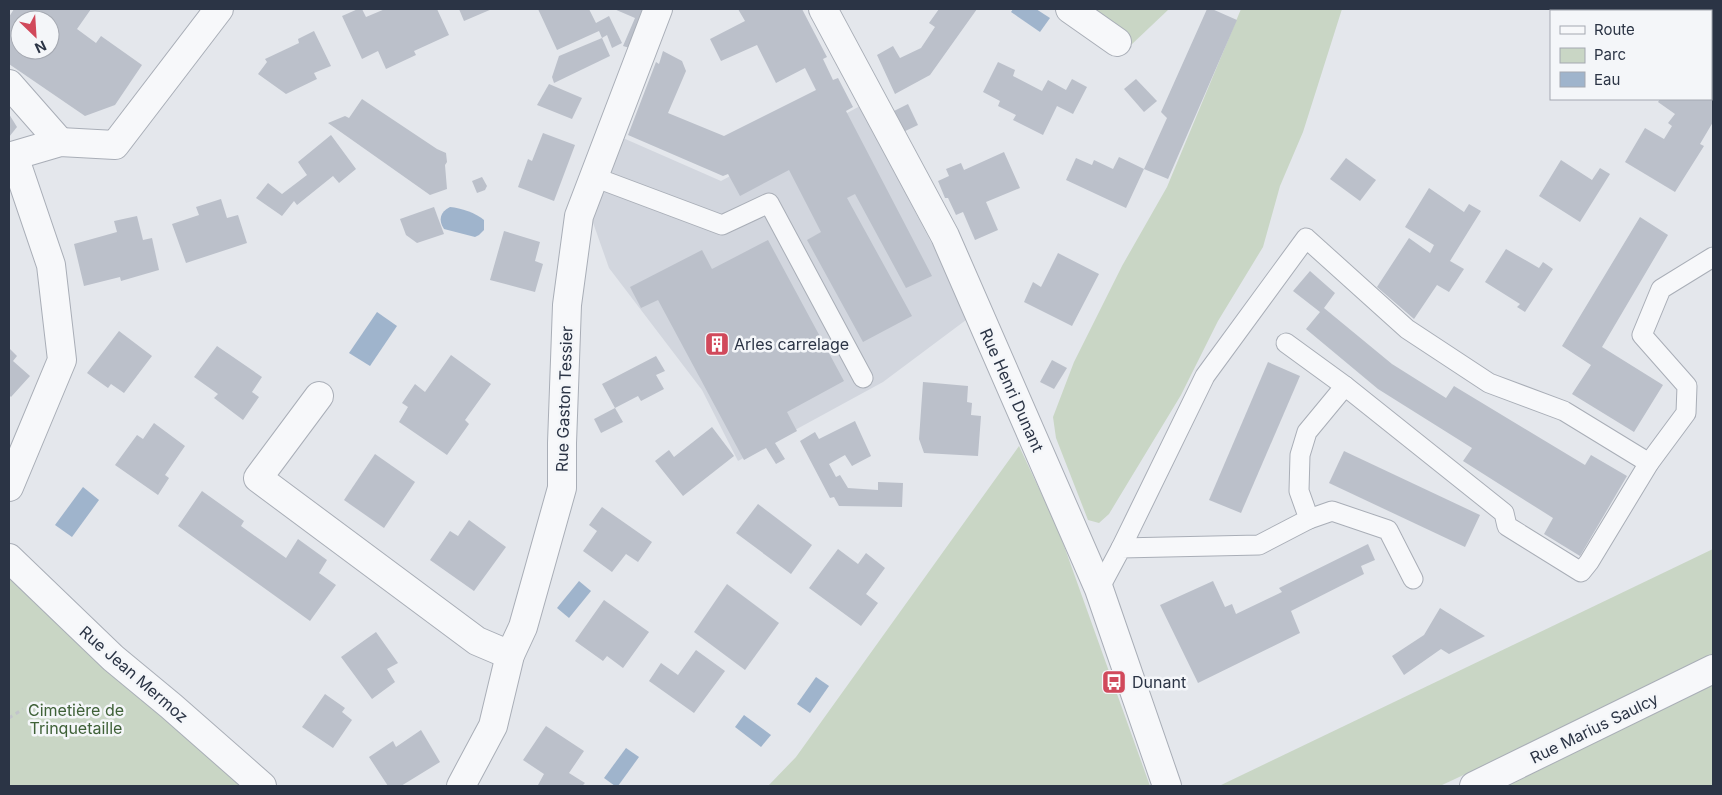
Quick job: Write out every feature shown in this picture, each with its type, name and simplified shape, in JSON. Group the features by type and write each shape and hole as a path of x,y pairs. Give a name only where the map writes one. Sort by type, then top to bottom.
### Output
{"street":[{"path":"9,487 62,360 51,265 12,157 60,142 115,144 219,9"},
{"name":"Rue Gaston Tessier","path":"461,786 493,726 510,654 523,626 562,488 567,305 579,216 658,9"},
{"name":"Rue Henri Dunant","path":"823,9 944,236 1099,589 1167,786"},
{"path":"1070,9 1117,42"},
{"path":"9,84 60,142"},
{"path":"319,396 258,478 477,641 510,654"},
{"name":"Rue Jean Mermoz","path":"9,558 113,658 262,786"},
{"name":"Rue Marius Saulcy","path":"1474,786 1713,670"}],"lane":[{"path":"594,177 722,225 769,203 863,378"},
{"path":"1099,589 1205,376 1306,238 1407,329 1456,362 1489,383 1564,411 1649,463"},
{"path":"1286,343 1345,386 1504,513 1507,526 1580,572 1589,562 1649,463 1686,413 1687,386 1642,335 1661,289 1713,257"},
{"path":"1309,519 1299,491 1300,455 1307,432 1345,386"},
{"path":"1121,548 1259,546 1309,519 1332,511 1388,530 1413,579"}],"path":[{"path":"9,718 23,710"}],"shaded area":[{"path":"860,106 970,317 883,382 738,461 702,390 609,268 590,214 623,138 721,181"}],"green space":[{"path":"1083,9 1169,9 1131,45"},
{"path":"1241,9 1342,9 1303,132 1280,186 1263,247 1218,321 1181,395 1109,514 1099,523 1088,520 1056,438 1053,417 1074,362 1122,266 1167,187"},
{"path":"1019,446 1058,529 1150,786 768,786 796,757"},
{"path":"1713,549 1713,658 1440,786 1219,786"},
{"name":"Cimetière de Trinquetaille","path":"9,571 252,786 9,786"},
{"path":"1713,684 1713,786 1502,786"}],"water":[{"path":"1013,9 1036,9 1050,18 1040,32 1011,12"},
{"path":"450,207 459,208 481,217 484,220 484,230 475,237 444,229 441,216"},
{"path":"377,312 397,326 370,366 349,353"},
{"path":"83,487 99,500 72,537 55,525"},
{"path":"579,581 591,591 569,618 557,608"},
{"path":"816,677 829,686 810,713 797,704"},
{"path":"744,715 771,735 761,747 735,727"},
{"path":"626,748 639,757 618,786 615,786 604,778"}],"building":[{"path":"14,9 91,9 77,29 96,43 101,36 142,65 115,105 85,116 9,64 10,15 10,60 60,60 60,10"},
{"path":"362,9 366,17 385,9 437,9 449,35 414,51 416,55 386,69 378,51 362,59 342,16"},
{"path":"459,9 492,9 464,21"},
{"path":"538,9 589,9 596,23 609,16 622,43 612,48 607,35 602,38 599,31 557,50"},
{"path":"614,9 649,9 633,49 623,46 635,18"},
{"path":"738,9 802,9 827,57 823,59 833,80 838,78 853,107 846,111 932,276 906,288 855,194 847,198 912,316 863,342 807,240 821,232 789,170 740,196 728,174 723,176 628,135 656,62 659,64 663,51 682,61 686,71 668,113 724,136 816,90 805,68 776,83 757,45 721,61 710,39 745,21"},
{"path":"939,9 977,9 930,75 895,94 877,55 893,46 900,58 921,48 935,27 929,23"},
{"path":"1207,9 1212,9 1237,20 1168,179 1144,169 1167,118 1161,112"},
{"path":"1615,9 1656,9 1656,10"},
{"path":"314,31 331,66 314,73 317,79 286,94 258,74 267,62 265,59 299,43 298,39"},
{"path":"602,38 610,56 554,83 552,77 559,56"},
{"path":"998,62 1015,70 1013,76 1042,91 1048,80 1066,90 1072,79 1087,87 1073,114 1057,106 1043,135 1013,120 1016,115 998,106 1000,101 983,92"},
{"path":"1136,79 1157,101 1144,112 1124,89"},
{"path":"549,84 582,98 572,119 537,105"},
{"path":"1713,92 1713,122 1700,144 1704,146 1675,192 1625,162 1645,128 1664,139 1672,126 1668,123 1675,114 1658,102 1659,100 1712,100"},
{"path":"362,99 437,149 446,153 447,189 430,195 328,123 345,116 349,118"},
{"path":"908,104 918,125 899,134 888,114"},
{"path":"9,114 17,127 9,137"},
{"path":"543,133 575,145 554,201 518,187 528,159 532,161"},
{"path":"331,135 356,169 339,183 333,176 297,205 294,201 282,216 256,198 268,183 282,194 307,175 298,162"},
{"path":"1004,152 1020,188 986,202 998,230 975,240 963,212 956,215 948,198 945,198 938,181 949,176 946,169 961,163 964,170"},
{"path":"1119,157 1144,169 1126,208 1066,180 1076,158 1092,165 1094,160 1113,169"},
{"path":"1346,158 1376,180 1360,201 1330,179"},
{"path":"1561,160 1592,180 1600,168 1610,174 1580,222 1539,196"},
{"path":"482,177 487,186 485,190 477,193 472,181"},
{"path":"1429,188 1464,212 1469,204 1481,211 1450,261 1464,269 1449,292 1437,285 1414,319 1377,287 1409,238 1430,253 1434,245 1405,227"},
{"path":"221,199 227,218 238,215 247,243 186,263 172,224 199,215 196,207"},
{"path":"434,207 444,234 417,243 406,235 400,219"},
{"path":"137,216 143,240 152,238 159,270 121,281 120,277 84,286 74,244 117,232 114,221"},
{"path":"1640,217 1668,235 1602,347 1663,385 1634,432 1572,394 1591,365 1562,346"},
{"path":"504,231 540,242 535,261 543,264 535,292 490,280"},
{"path":"768,240 844,381 787,412 797,431 775,443 785,459 776,464 766,448 744,460 658,300 641,308 630,287 702,250 712,269"},
{"path":"1506,249 1539,268 1543,262 1553,269 1525,312 1517,307 1520,304 1485,282"},
{"path":"1058,253 1099,274 1072,326 1024,302 1033,282 1041,287"},
{"path":"1310,271 1335,293 1324,308 1392,364 1446,398 1454,386 1585,465 1591,455 1627,476 1580,556 1544,534 1553,518 1463,461 1472,448 1378,389 1306,329 1320,312 1293,291"},
{"path":"119,331 152,356 124,393 111,384 108,388 87,373"},
{"path":"217,346 262,377 252,392 259,397 243,420 214,398 218,394 194,377"},
{"path":"9,348 17,356 13,361 30,376 11,397 9,395"},
{"path":"451,355 491,384 465,420 469,424 447,455 399,422 408,407 402,403 415,384 425,392"},
{"path":"656,356 665,371 656,375 664,389 641,401 638,396 615,408 602,384"},
{"path":"1052,360 1067,368 1054,389 1040,382"},
{"path":"1268,362 1300,376 1241,513 1209,500"},
{"path":"923,382 968,386 967,402 972,403 971,415 981,416 978,456 924,453 919,439"},
{"path":"615,408 623,422 601,433 594,419"},
{"path":"855,421 871,456 852,466 845,455 829,464 836,477 840,475 848,488 878,490 878,482 903,483 902,507 839,506 834,497 830,498 800,441 815,432 819,439"},
{"path":"154,423 185,446 165,475 169,478 158,495 115,465 137,435 143,439"},
{"path":"712,427 734,456 683,496 655,461 669,450 674,457"},
{"path":"1344,451 1480,515 1465,547 1329,483"},
{"path":"375,454 415,482 384,528 344,500"},
{"path":"202,491 244,521 241,526 286,558 298,539 327,560 319,573 336,585 310,621 178,526"},
{"path":"758,504 812,545 791,574 736,533"},
{"path":"602,507 652,542 638,562 626,554 612,572 583,551 597,531 589,525"},
{"path":"469,520 506,547 474,591 430,560 450,531 458,536"},
{"path":"1368,544 1375,560 1361,566 1364,574 1291,611 1300,633 1198,683 1160,605 1213,581 1225,607 1232,604 1236,614 1282,592 1279,588"},
{"path":"838,549 858,564 866,553 885,568 866,594 878,603 861,626 809,588"},
{"path":"727,584 779,623 745,670 694,632"},
{"path":"604,600 649,632 623,668 607,656 603,661 575,641"},
{"path":"1440,608 1485,636 1449,654 1441,649 1404,675 1392,656 1424,635"},
{"path":"376,632 398,663 387,669 395,682 372,699 341,657"},
{"path":"696,650 725,671 694,713 649,681 661,663 678,675"},
{"path":"325,694 345,708 342,712 352,720 333,748 302,727"},
{"path":"546,726 584,751 569,773 585,783 582,786 540,786 538,785 544,774 523,760"},
{"path":"421,730 440,762 401,786 388,786 369,757 393,741 396,747"}],"place":[{"name":"Arles carrelage","path":"717,344"},
{"name":"Dunant","path":"1114,682"}]}
